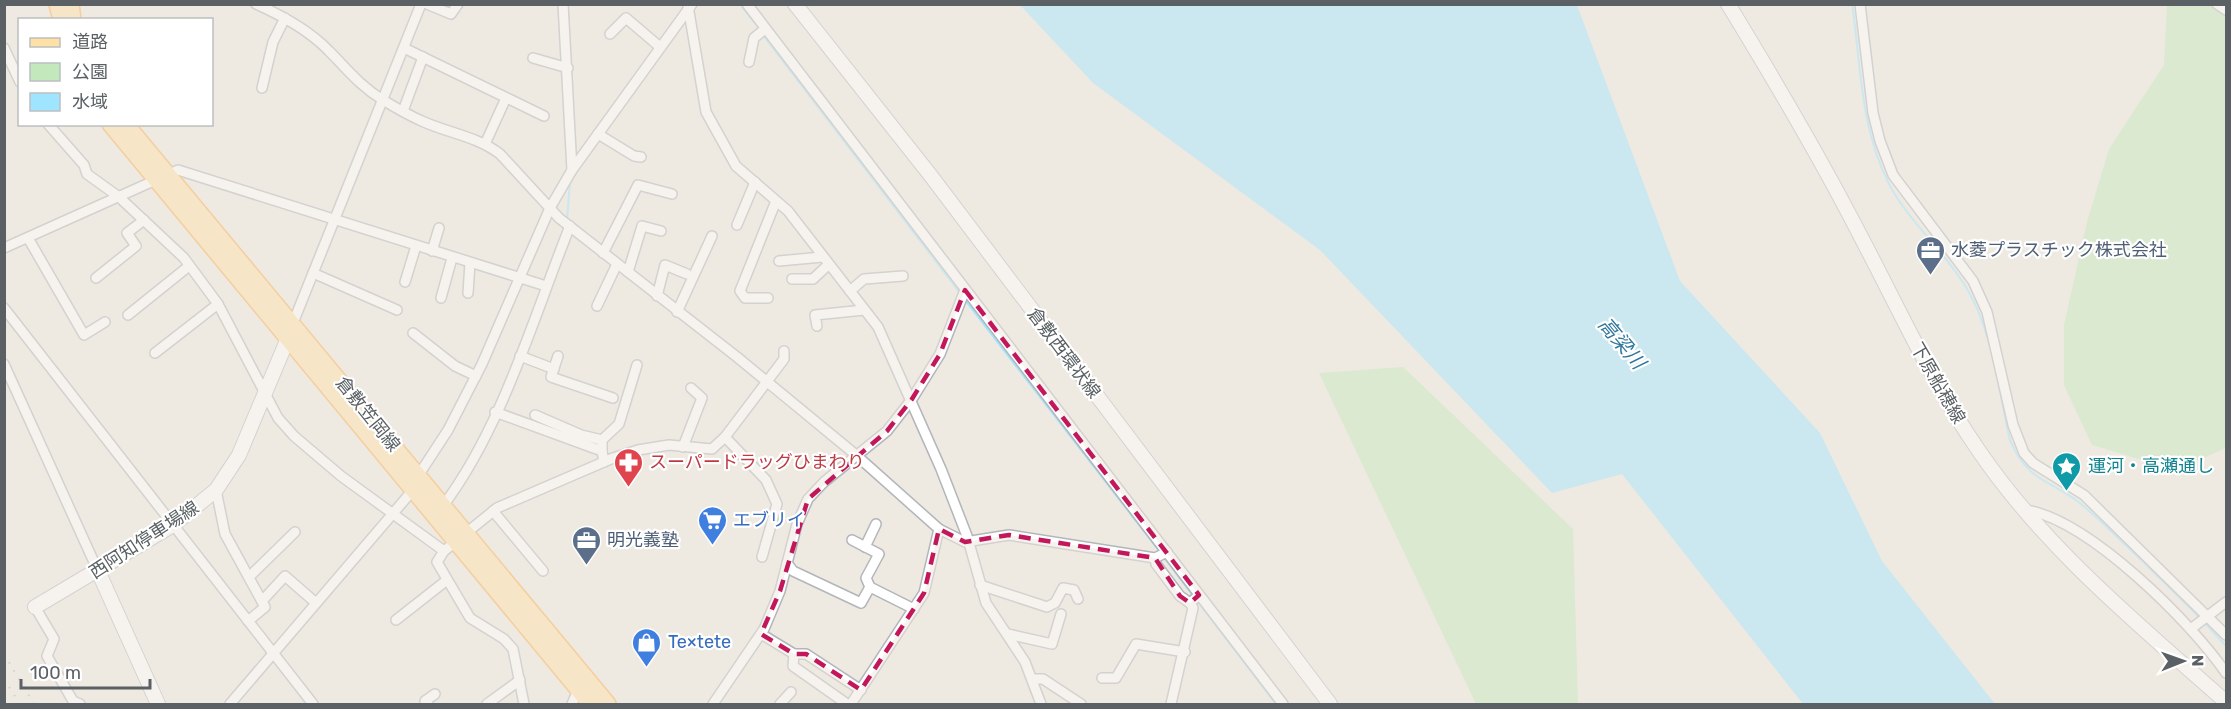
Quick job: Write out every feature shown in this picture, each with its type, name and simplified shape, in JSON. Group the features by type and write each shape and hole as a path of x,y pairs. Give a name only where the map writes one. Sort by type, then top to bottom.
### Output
{"main road":[{"name":"倉敷西環状線","path":"795,4 932,176 1330,705"},
{"name":"下原船穂線","path":"1728,4 1797,117 1926,368 1979,451 2026,510 2071,559 2226,702"},
{"name":"倉敷笠岡線","path":"112,126 293,323 415,483 455,542 575,697 590,705"},
{"name":"倉敷笠岡線","path":"127,126 162,179 288,341 415,483 443,506 455,542 608,705"},
{"name":"西阿知停車場線","path":"35,607 173,525 216,490 234,465 288,341 293,323"},
{"path":"98,571 158,705"}],"street":[{"path":"256,4 307,32 328,49 358,83 383,100 424,122 485,144 500,154 570,226 858,454 939,529 958,540 967,541 1009,535 1161,555"},
{"path":"293,323 421,4"},
{"path":"427,4 451,14 458,4"},
{"path":"563,4 572,170"},
{"path":"747,4 763,31 1161,555 1283,705"},
{"path":"1860,4 1873,113 1880,141 1893,175 1973,281 1987,312 2013,425 2024,453 2033,464 2084,495 2200,621 2226,673"},
{"path":"2217,4 2226,10"},
{"path":"230,705 272,652 395,513 415,483 448,430 476,376 550,208 572,170 689,5"},
{"path":"689,5 706,112 736,166 776,201 802,229 878,327 912,399 967,541 986,603 1012,635 1034,679 1041,705"},
{"path":"262,88 273,42 285,18"},
{"path":"610,34 626,18 660,46"},
{"path":"749,62 754,38 763,31"},
{"path":"4,48 18,78"},
{"path":"404,48 544,116"},
{"path":"403,111 423,57"},
{"path":"533,58 568,68"},
{"path":"485,144 507,98"},
{"path":"50,126 84,165 87,174 119,197 189,266 218,304 278,418 294,436 340,477 395,513 455,542"},
{"path":"598,134 634,156 641,157"},
{"path":"4,248 178,170 432,252 546,286"},
{"path":"737,225 755,182"},
{"path":"604,251 638,185 672,194"},
{"path":"768,298 745,298 740,291 776,201"},
{"path":"96,278 136,246 127,233 144,220"},
{"path":"443,506 472,462 495,412 520,356 570,226"},
{"path":"628,272 642,226 662,231"},
{"path":"432,252 439,228"},
{"path":"678,310 712,236"},
{"path":"28,238 84,335 105,321"},
{"path":"405,282 416,246"},
{"path":"441,298 452,258"},
{"path":"779,261 825,261"},
{"path":"792,279 813,279 825,261"},
{"path":"468,293 470,263"},
{"path":"597,306 617,264"},
{"path":"657,296 665,264 687,274"},
{"path":"128,315 189,266"},
{"path":"313,273 397,310"},
{"path":"850,291 864,279 903,276"},
{"path":"713,705 761,634 773,608 797,524 808,499 887,430 912,399 940,354 963,294"},
{"path":"155,352 218,304"},
{"path":"4,308 313,705"},
{"path":"817,326 815,315 864,310"},
{"path":"413,333 455,366 476,376"},
{"path":"524,705 513,649 504,639 470,618 437,562 455,542 493,511 604,462 638,450 669,446 712,449 725,438 784,360 784,351"},
{"path":"520,356 554,369"},
{"path":"558,356 551,377 613,398"},
{"path":"4,364 98,571"},
{"path":"604,462 602,440 619,424 637,365"},
{"path":"683,447 702,398 691,388"},
{"path":"495,412 602,451"},
{"path":"535,415 581,435 602,440"},
{"path":"581,435 587,424"},
{"path":"725,438 766,480 777,504 762,557"},
{"path":"216,490 225,534 266,607 248,621"},
{"path":"2026,510 2067,525 2200,621 2226,635"},
{"path":"493,511 543,571"},
{"path":"865,547 876,524"},
{"path":"794,654 793,666 849,705 924,593 939,529"},
{"path":"249,577 295,532"},
{"path":"852,540 879,554 866,578 870,587 914,609"},
{"path":"1161,555 1156,564 1180,596 1195,599"},
{"path":"787,563 793,571 861,603 870,587"},
{"path":"262,601 285,576 316,603"},
{"path":"396,620 447,580"},
{"path":"982,585 1047,607 1055,603 1063,588 1074,590 1078,599"},
{"path":"1171,705 1185,652 1195,599"},
{"path":"2200,621 2226,602"},
{"path":"35,607 54,639 47,656 73,701 80,705"},
{"path":"1012,635 1052,645 1061,614"},
{"path":"761,634 794,654 806,654 861,690"},
{"path":"1102,678 1116,678 1136,644 1185,652"},
{"path":"1034,679 1043,679 1081,705"},
{"path":"487,705 520,681"},
{"path":"780,705 791,692"},
{"path":"428,705 425,701 435,694"}],"highlighted area":[{"path":"965,290 1199,595 1190,603 1180,596 1155,558 1009,535 965,542 939,529 924,593 861,690 806,654 794,654 761,634 780,591 808,499 887,431 912,399 940,354"}],"green space":[{"path":"2167,5 2226,5 2226,448 2175,470 2092,445 2064,385 2064,325 2087,222 2109,149 2164,65"},
{"path":"1403,367 1573,529 1578,704 1476,704 1319,373"}],"water":[{"name":"高梁川","path":"1020,5 1577,5 1680,281 1820,433 1882,561 1995,704 1803,704 1622,474 1552,493 1320,250 1093,83"}],"waterway":[{"path":"740,4 760,30"},
{"path":"1852,4 1863,95 1879,161 1895,195 1955,271 1974,302 1988,340 2010,440 2017,455 2044,481 2065,492 2087,509 2200,618"},
{"path":"763,35 960,293"},
{"path":"567,220 570,181"},
{"path":"965,300 1160,552"},
{"path":"933,518 945,528"},
{"path":"1163,556 1194,597"},
{"path":"1198,602 1276,704"},
{"path":"2204,622 2226,646"}],"railway":[{"path":"4,654 34,704"},
{"path":"4,679 20,704"}],"place":[{"name":"水菱プラスチック株式会社","path":"1930,276"},
{"name":"スーパードラッグひまわり","path":"628,488"},
{"name":"運河・高瀬通し","path":"2067,492"},
{"name":"エブリイ","path":"712,546"},
{"name":"明光義塾","path":"586,566"},
{"name":"Te×tete","path":"647,668"}]}
